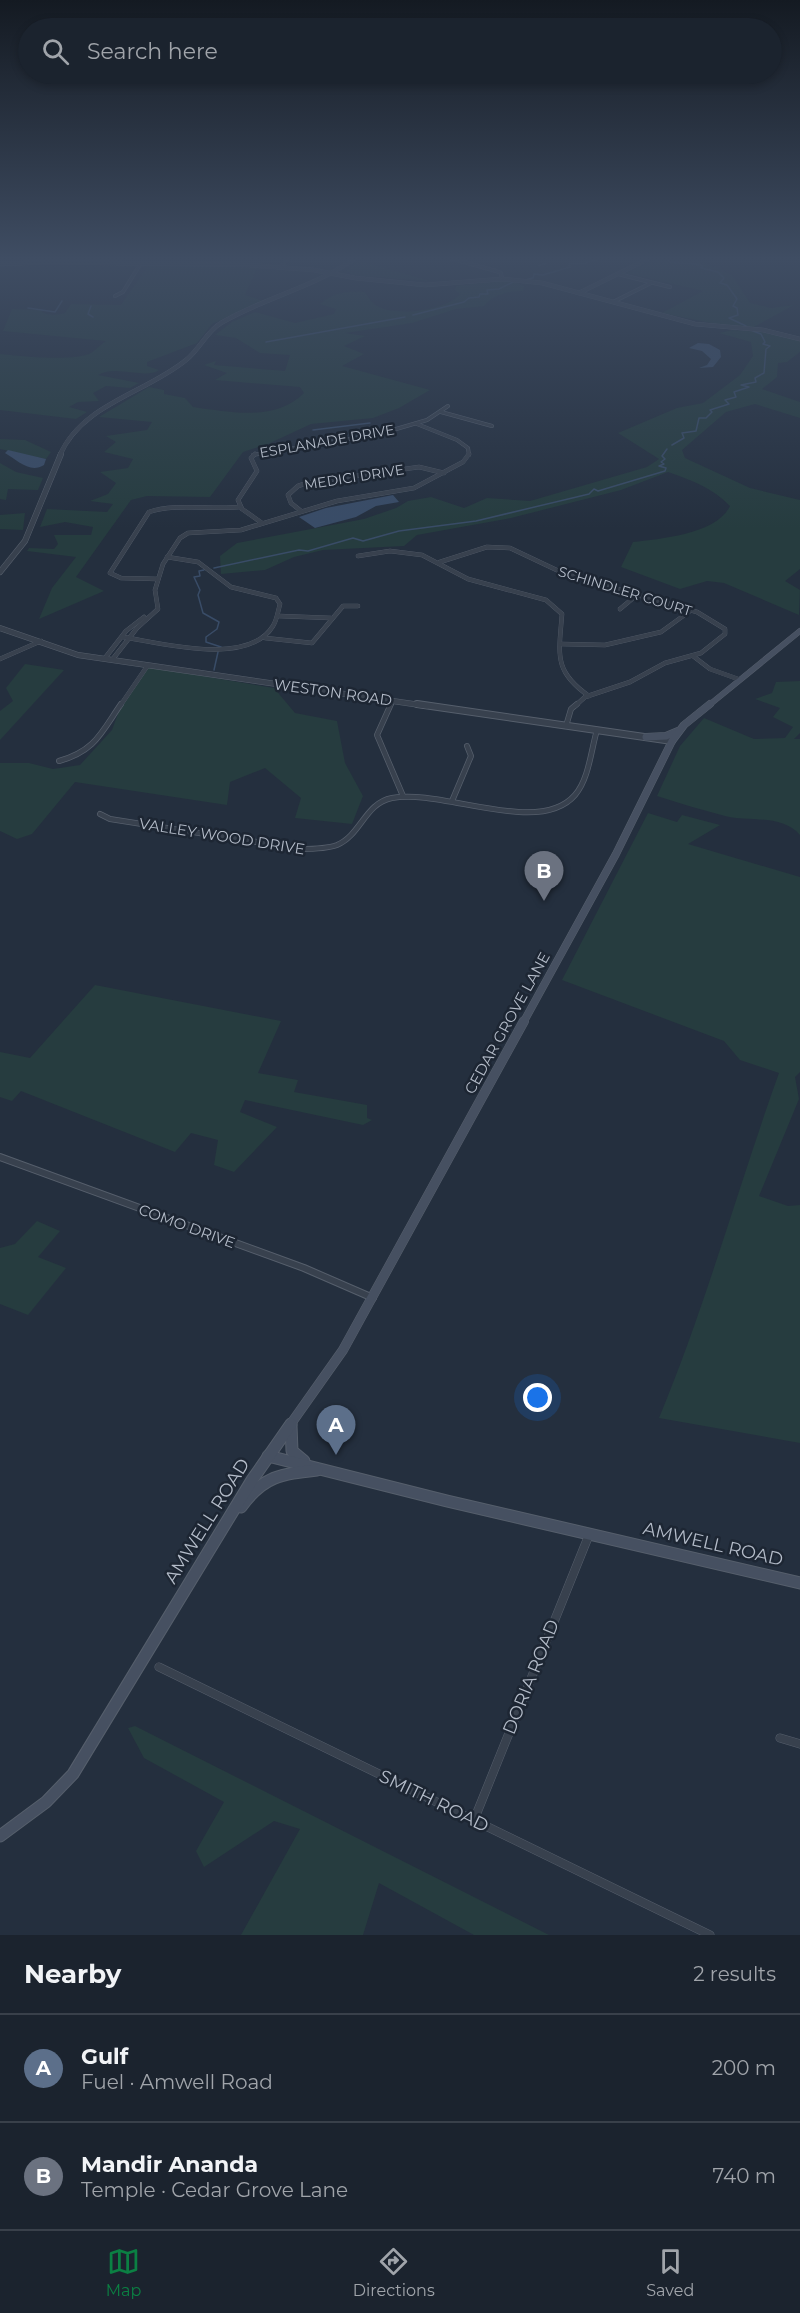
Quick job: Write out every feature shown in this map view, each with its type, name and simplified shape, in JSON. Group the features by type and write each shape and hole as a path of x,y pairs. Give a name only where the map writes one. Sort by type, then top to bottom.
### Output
{"main road":[{"name":"CEDAR GROVE LANE","path":"268,1456 344,1350 616,854 672,741 680,730 738,679 800,631"},
{"path":"646,737 666,736 680,730"},
{"path":"291,1425 292,1454 295,1458 339,1469 344,1475"},
{"name":"AMWELL ROAD","path":"0,1836 46,1802 72,1774 268,1456 800,1583"},
{"path":"217,1539 224,1533 258,1484 275,1475 323,1470"}],"street":[{"path":"0,572 25,541 66,442 79,425 186,360 198,347"},
{"name":"ESPLANADE DRIVE","path":"240,507 238,500 257,471 252,458 254,454 275,448 366,436 417,423 441,412 448,406"},
{"path":"441,412 492,426"},
{"path":"158,609 155,590 158,579 167,557 180,538 188,533 241,530 351,498 414,488 464,462 469,456 468,448 458,440 417,423"},
{"name":"MEDICI DRIVE","path":"301,511 291,503 288,495 298,486 307,483 419,467 444,472"},
{"path":"158,579 121,578 110,573 145,515 160,508 215,510 240,507 262,523"},
{"name":"SCHINDLER COURT","path":"440,562 482,548 509,547 562,573 690,611 713,619 722,626 725,634 705,651 665,663 630,682 589,696 575,705 566,726"},
{"path":"358,556 366,552 410,553 440,562 460,575 477,582 542,598 559,608 562,614 562,674 566,680 589,696"},
{"path":"123,637 226,650 248,646 265,638 279,616 280,604 276,598 231,587 198,562 167,557"},
{"path":"620,609 638,594"},
{"path":"265,638 312,643 343,606 358,606"},
{"path":"109,659 131,626 158,609"},
{"path":"109,659 158,609"},
{"path":"561,644 605,645 661,632 690,611"},
{"path":"279,616 331,618"},
{"name":"WESTON ROAD","path":"0,627 24,632 66,652 672,741"},
{"path":"0,659 41,641"},
{"path":"693,656 710,669 738,679"},
{"path":"59,761 78,756 91,747 148,665"},
{"path":"392,701 377,735 403,796"},
{"name":"VALLEY WOOD DRIVE","path":"100,814 110,819 313,849 345,841 353,836 374,807 392,798 403,796 532,813 564,806 577,791 597,730"},
{"path":"452,801 471,756 467,746"},
{"name":"COMO DRIVE","path":"0,1157 304,1268 373,1298"},
{"name":"DORIA ROAD","path":"474,1820 590,1534"},
{"name":"SMITH ROAD","path":"159,1667 710,1935"},
{"path":"780,1738 800,1744"}],"green space":[{"path":"98,347 186,347 147,362 147,366 159,370 153,373 114,371 98,375 139,383 130,388 106,386 93,393 99,401 78,402 69,407 87,412 76,419 0,410 0,354 47,358 83,356"},
{"path":"251,347 347,347 364,354 342,366 430,390 399,408 373,418 311,424 268,444 243,452 210,497 147,496 131,500 76,577 104,591 39,619 52,588 76,557 27,551 29,548 54,549 58,544 54,535 91,535 93,527 65,522 40,527 47,509 107,512 113,504 90,501 108,494 116,483 100,472 128,468 133,459 104,452 116,442 106,436 147,430 152,422 99,417 149,387 164,390 164,394 185,398 193,407 252,413 280,408 293,402 304,393 300,387 215,380 227,373 204,365 216,361 214,365 285,371 290,355 260,353"},
{"path":"752,347 800,347 800,352 787,362 778,363 777,377 762,389 800,402 800,418 755,404 726,412 682,450 685,458 750,488 800,500 800,569 785,581 800,590 799,615 724,583 707,581 680,589 621,567 633,542 672,537 701,529 713,523 730,506 709,489 668,472 621,490 511,518 417,535 404,546 323,550 294,557 265,570 221,574 220,556 237,543 364,519 396,508 408,501 431,497 464,508 487,498 530,501 647,467 659,459 618,433 677,408 703,403 740,375 753,356"},
{"path":"0,439 25,440 51,452 46,459 0,449"},
{"path":"0,463 16,472 43,478 38,490 8,489 6,500 0,499"},
{"path":"25,513 23,530 0,529 0,515"},
{"path":"25,664 64,670 0,740 0,711 13,701 6,688"},
{"path":"149,667 274,688 295,713 337,721 345,763 363,796 352,824 295,818 301,798 265,768 230,782 227,805 75,782 32,834 17,839 0,831 0,763 29,763 53,769 80,765 112,730 119,711"},
{"path":"800,681 800,733 794,739 800,739 800,835 793,828 775,821 734,818 657,796 680,746 704,718 754,739 785,738 793,727 773,717 780,708 755,699 772,693 776,682"},
{"path":"648,813 677,822 682,815 720,825 688,844 800,877 800,1072 795,1077 799,1099 759,1196 788,1206 800,1205 800,1443 659,1418 707,1289 779,1073 740,1060 724,1041 562,980"},
{"path":"95,985 281,1021 258,1073 298,1080 294,1092 367,1105 367,1118 372,1120 363,1125 245,1100 240,1112 277,1127 234,1172 214,1165 218,1140 191,1133 175,1152 21,1091 12,1101 0,1097 0,1052 30,1058"},
{"path":"37,1221 60,1231 38,1257 66,1268 28,1315 0,1304 0,1248 15,1244"},
{"path":"135,1726 549,1935 474,1935 379,1883 363,1935 241,1935 300,1829 274,1821 204,1867 196,1851 224,1802 144,1758 128,1728"}],"water":[{"path":"715,347 720,350 721,357 713,367 699,368 707,365 711,359 702,351 689,348"},
{"path":"8,450 46,459 44,465 29,467 5,453"},
{"path":"393,495 399,502 376,506 356,517 315,528 299,517 326,508"}],"waterway":[{"path":"672,445 684,438 682,433 696,431 699,418 706,418 712,412 710,410 729,404 725,400 736,397 734,392 749,387 741,385 756,382 755,378 764,373 766,349 768,347"},
{"path":"313,430 370,423"},
{"path":"214,568 299,550 308,551 353,538 363,541 399,531 476,521 589,494 594,489 598,491 665,471 666,468 659,466 664,464 661,462 665,459 662,456 667,449"},
{"path":"204,570 199,571 200,576 194,577 200,590 198,595 203,613 219,622 217,629 206,637 206,642 221,647"},
{"path":"214,670 218,652"}],"place":[{"name":"Mandir Ananda","path":"544,901"},
{"name":"Gulf","path":"336,1455"}]}
